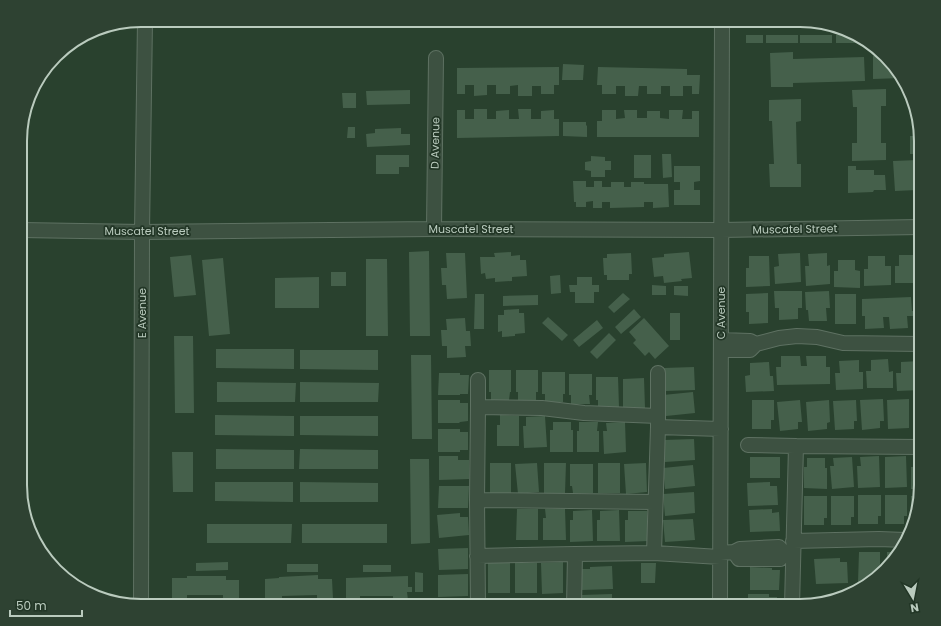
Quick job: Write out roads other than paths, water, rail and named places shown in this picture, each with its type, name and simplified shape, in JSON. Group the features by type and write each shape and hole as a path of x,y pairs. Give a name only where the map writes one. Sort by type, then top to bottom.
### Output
{"street":[{"name":"E Avenue","path":"140,599 145,27"},
{"name":"C Avenue","path":"721,599 725,554 721,430 722,27"},
{"name":"D Avenue","path":"434,229 436,58"},
{"name":"Muscatel Street","path":"27,230 142,232 434,229 721,230 914,226"},
{"path":"721,345 750,341 756,344 779,338 797,336 817,337 843,343 914,344"},
{"path":"654,553 658,373"},
{"path":"478,380 478,599"},
{"path":"478,407 542,408 721,430"},
{"path":"748,445 914,446"},
{"path":"792,599 790,549 796,446"},
{"path":"477,500 655,502"},
{"path":"477,556 654,553 725,554 739,559 780,559 790,549 879,539 899,540"},
{"path":"574,599 575,554"}]}
